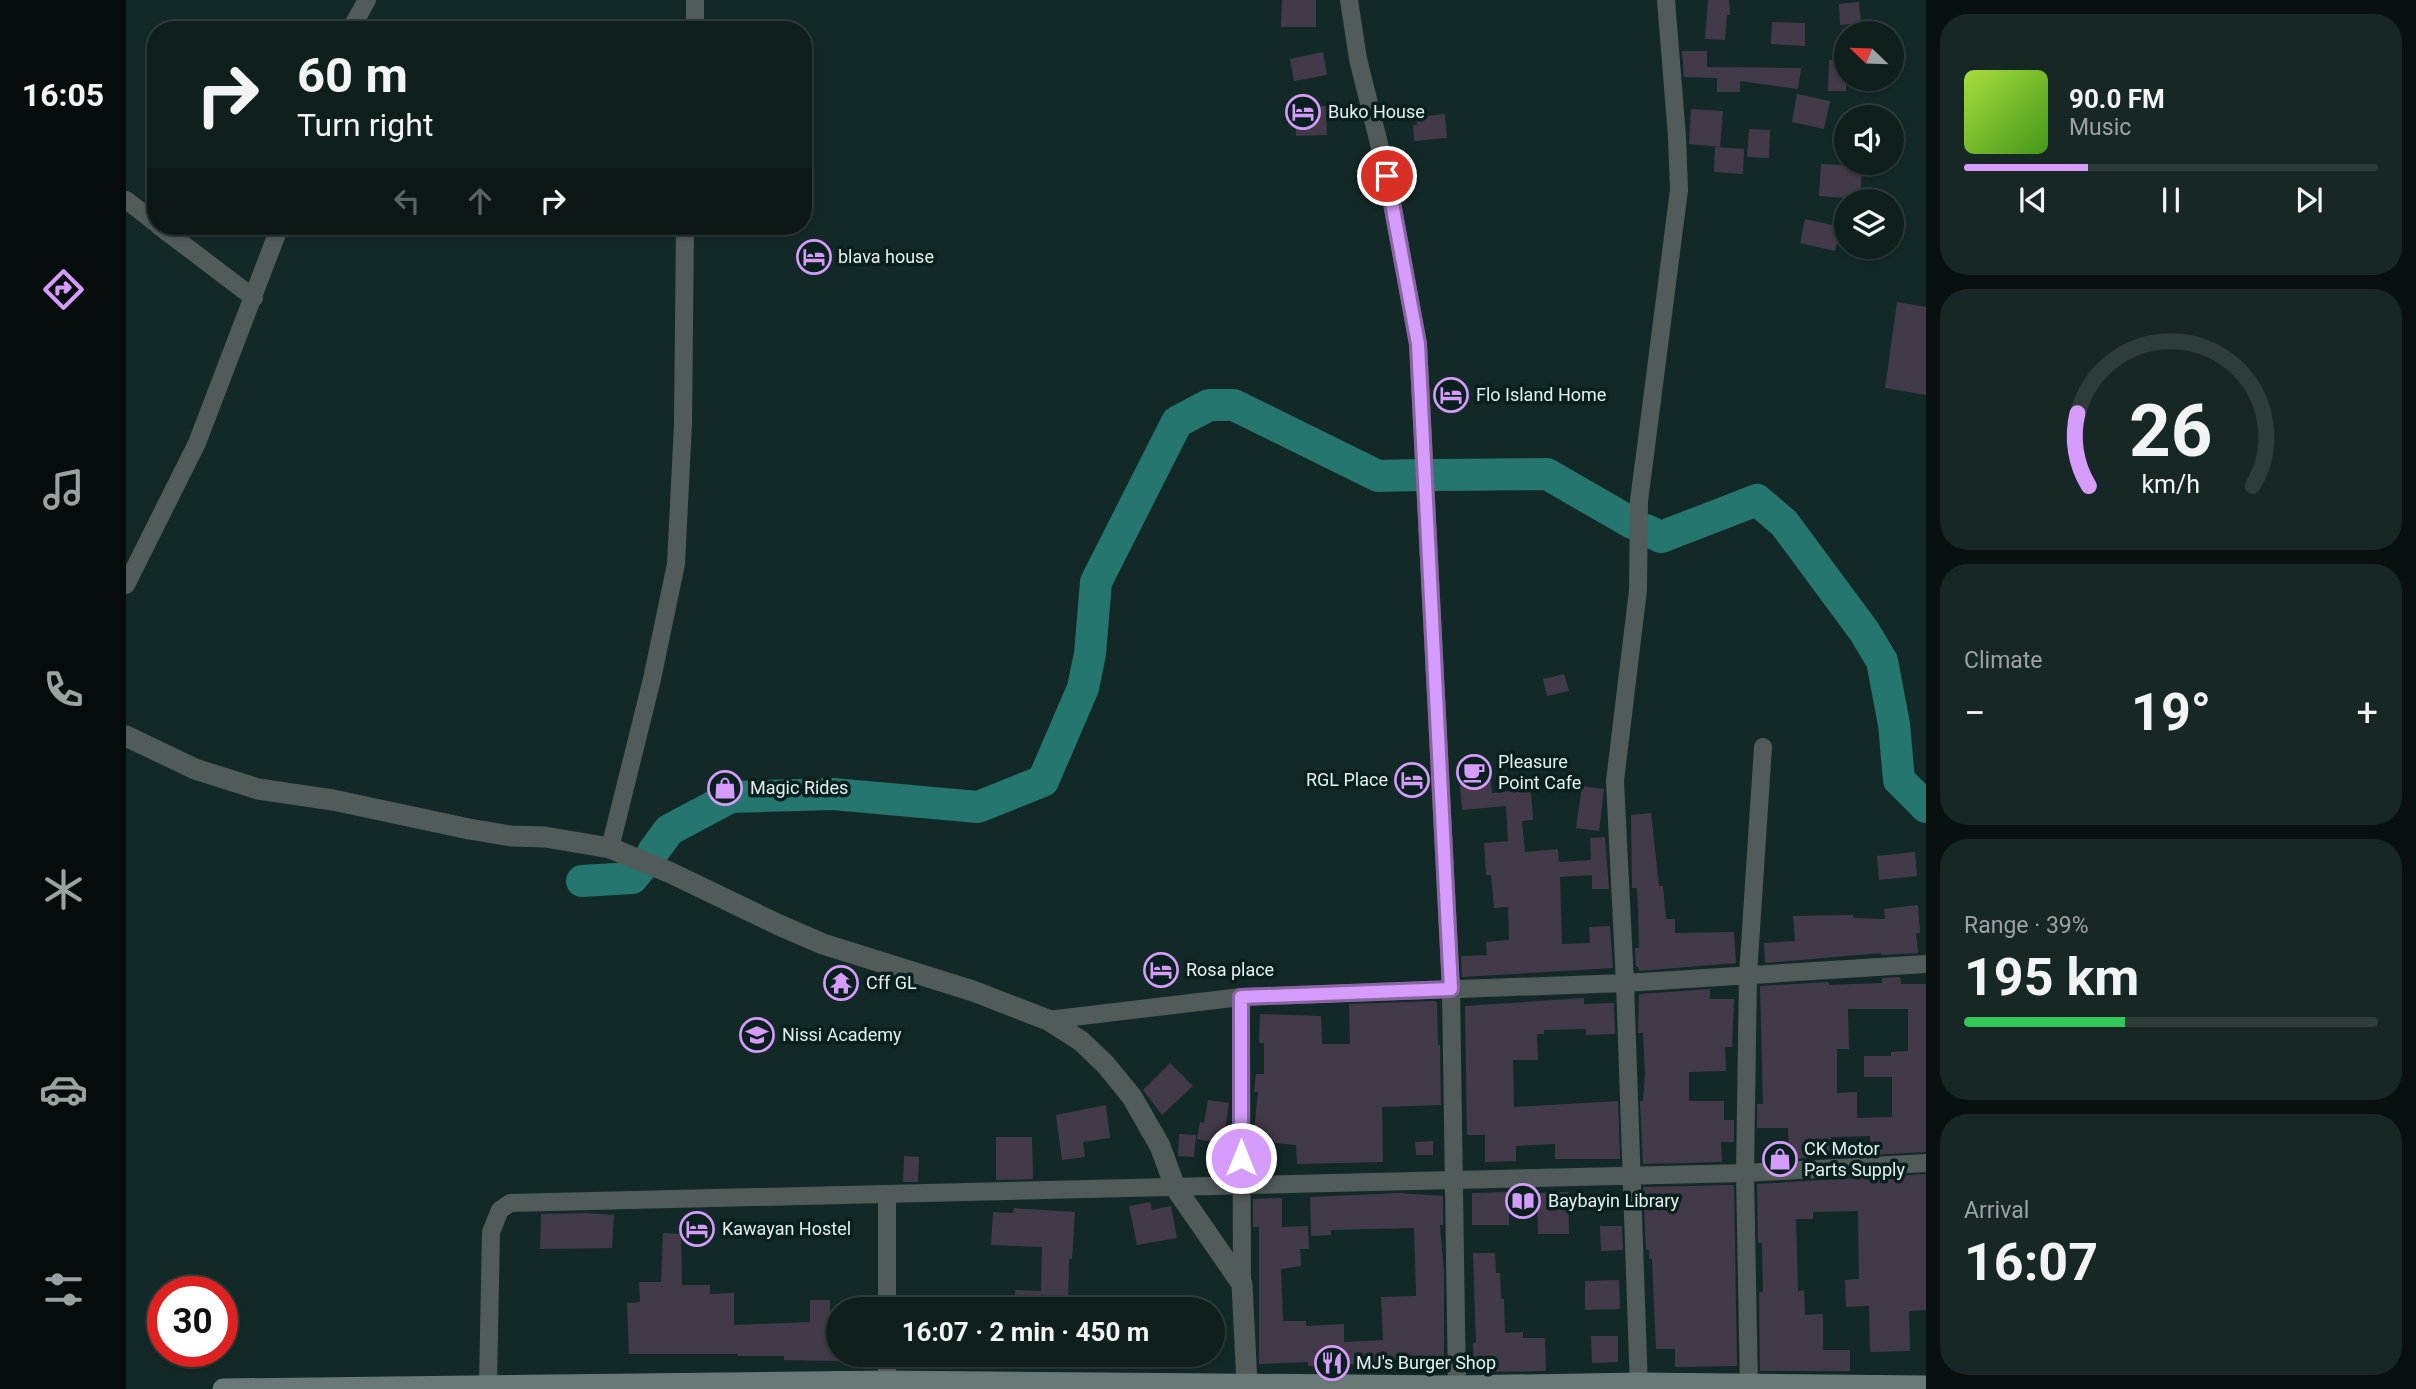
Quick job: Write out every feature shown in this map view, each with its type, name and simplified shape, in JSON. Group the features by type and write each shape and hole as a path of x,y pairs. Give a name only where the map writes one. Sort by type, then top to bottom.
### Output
{"main road":[{"path":"223,1389 488,1384 677,1386 887,1381 1247,1386 1926,1386"}],"street":[{"path":"355,21 367,0"},
{"path":"695,0 695,21"},
{"path":"1349,0 1358,59 1387,176 1418,344 1451,989 1457,1387"},
{"path":"1639,1386 1615,781 1638,590 1639,501 1679,190 1678,136 1666,0"},
{"path":"126,200 147,216"},
{"path":"172,235 254,298"},
{"path":"126,585 197,443 277,235"},
{"path":"610,848 652,679 676,564 683,424 685,235"},
{"path":"126,736 195,769 258,789 333,800 469,829 587,842 610,848 671,873 822,944 973,991 1048,1020 1081,1041 1106,1065 1132,1097 1160,1146 1175,1187 1242,1283"},
{"path":"1749,1387 1745,1173 1748,975 1763,747"},
{"path":"1048,1020 1241,997 1625,983 1926,964"},
{"path":"1241,997 1242,1283 1247,1386"},
{"path":"488,1384 491,1232 500,1210 510,1203 1745,1173 1926,1163"},
{"path":"887,1195 887,1297"},
{"path":"887,1367 887,1381"}],"building":[{"path":"1282,0 1316,0 1316,27 1281,27"},
{"path":"1708,0 1729,0 1730,15 1727,15 1725,40 1705,39"},
{"path":"1859,2 1861,21 1840,21 1839,4"},
{"path":"1772,22 1805,23 1805,46 1771,44"},
{"path":"1682,51 1707,51 1707,67 1801,68 1798,89 1740,81 1740,92 1717,92 1717,78 1684,77"},
{"path":"1323,52 1327,75 1294,81 1290,59"},
{"path":"1829,60 1834,60 1834,91 1828,91"},
{"path":"1797,94 1830,101 1824,129 1792,122"},
{"path":"1326,106 1327,135 1296,136 1295,107"},
{"path":"1691,109 1723,111 1720,147 1689,144"},
{"path":"1445,114 1447,138 1414,141 1413,125 1417,125 1416,117"},
{"path":"1749,129 1770,130 1769,158 1747,157"},
{"path":"1715,147 1744,149 1743,174 1714,172"},
{"path":"1821,164 1834,165 1834,175 1861,175 1861,189 1834,189 1834,197 1819,196"},
{"path":"1805,219 1834,225 1834,251 1800,243"},
{"path":"1897,302 1926,307 1926,395 1885,388"},
{"path":"1564,674 1569,691 1547,696 1543,679"},
{"path":"1491,781 1492,793 1531,789 1533,820 1522,821 1525,852 1558,849 1559,862 1591,860 1590,838 1605,837 1609,889 1592,889 1592,875 1560,877 1562,944 1590,943 1589,927 1610,926 1613,968 1462,977 1461,956 1487,955 1486,942 1509,940 1508,907 1494,908 1491,875 1486,875 1484,843 1508,841 1506,806 1462,810 1460,784"},
{"path":"1582,786 1604,789 1599,831 1576,828"},
{"path":"1651,813 1659,886 1663,886 1666,919 1675,919 1675,933 1734,932 1736,963 1639,971 1636,967 1635,948 1639,948 1638,910 1637,888 1632,888 1631,815"},
{"path":"1915,852 1917,876 1879,880 1877,856"},
{"path":"1918,905 1918,953 1881,953 1765,963 1764,943 1795,941 1793,916 1853,915 1854,918 1885,919 1884,909"},
{"path":"1900,977 1901,984 1926,984 1926,1152 1871,1155 1870,1136 1831,1137 1831,1157 1789,1159 1788,1128 1757,1128 1757,1104 1763,1104 1760,986 1829,982 1829,985 1882,983 1882,978","holes":["1848,1009 1908,1009 1908,1051 1891,1052 1891,1056 1864,1056 1864,1077 1892,1077 1892,1117 1857,1118 1857,1092 1837,1093 1837,1049 1849,1049"]},
{"path":"1710,989 1710,999 1734,999 1732,1047 1725,1047 1726,1071 1689,1072 1689,1101 1724,1101 1724,1120 1734,1120 1734,1142 1721,1142 1722,1162 1643,1164 1640,1101 1643,1101 1645,1073 1643,1033 1638,1033 1639,994"},
{"path":"1584,998 1584,1004 1614,1003 1615,1034 1586,1035 1586,1029 1544,1030 1544,1034 1537,1034 1538,1060 1513,1060 1514,1107 1618,1101 1620,1159 1555,1159 1555,1144 1516,1146 1516,1161 1485,1162 1485,1135 1467,1135 1465,1006"},
{"path":"1435,1001 1440,1045 1441,1105 1382,1107 1383,1162 1297,1164 1296,1145 1253,1141 1258,1092 1254,1092 1256,1074 1264,1074 1264,1043 1259,1043 1260,1014 1321,1016 1322,1044 1350,1044 1349,1004"},
{"path":"1170,1063 1193,1086 1162,1115 1143,1090"},
{"path":"1208,1100 1229,1103 1223,1144 1197,1139 1200,1122 1204,1123"},
{"path":"1106,1105 1110,1138 1083,1142 1085,1157 1062,1160 1056,1115"},
{"path":"1179,1134 1196,1135 1194,1157 1178,1156"},
{"path":"996,1137 1032,1137 1033,1179 996,1180"},
{"path":"1433,1141 1433,1155 1416,1155 1415,1142"},
{"path":"904,1156 919,1157 918,1182 903,1182"},
{"path":"1926,1174 1926,1310 1909,1311 1910,1351 1870,1352 1869,1306 1846,1307 1845,1280 1859,1279 1858,1211 1813,1212 1813,1219 1796,1219 1798,1291 1804,1290 1805,1315 1823,1314 1823,1350 1850,1350 1850,1371 1760,1371 1759,1292 1763,1292 1762,1243 1758,1243 1757,1184"},
{"path":"1734,1185 1737,1366 1675,1367 1675,1349 1656,1349 1652,1259 1649,1259 1649,1250 1646,1250 1643,1187"},
{"path":"1509,1192 1509,1225 1472,1225 1472,1193"},
{"path":"1568,1192 1569,1234 1538,1234 1537,1193"},
{"path":"1399,1193 1443,1196 1443,1225 1440,1225 1444,1272 1444,1371 1357,1370 1357,1364 1308,1366 1308,1362 1259,1364 1259,1227 1253,1227 1253,1199 1282,1198 1282,1227 1308,1226 1309,1249 1300,1249 1301,1266 1281,1269 1283,1321 1306,1321 1306,1326 1344,1324 1344,1342 1383,1340 1381,1297 1416,1296 1414,1228 1331,1230 1331,1235 1311,1236 1310,1197"},
{"path":"1150,1202 1152,1210 1171,1206 1177,1238 1137,1245 1129,1206"},
{"path":"1014,1208 1075,1212 1072,1259 1069,1259 1068,1297 1015,1297 1015,1290 1041,1291 1042,1247 991,1245 993,1212 1013,1213"},
{"path":"541,1214 614,1215 612,1248 540,1249"},
{"path":"686,1216 708,1217 707,1241 684,1241"},
{"path":"1600,1226 1622,1226 1623,1250 1601,1251"},
{"path":"663,1233 681,1234 682,1285 710,1285 710,1294 734,1293 734,1325 810,1322 810,1300 826,1300 826,1361 784,1360 784,1356 738,1354 629,1354 627,1303 640,1302 639,1282 661,1282"},
{"path":"1473,1253 1495,1253 1496,1273 1500,1273 1501,1299 1504,1299 1505,1333 1523,1332 1523,1338 1545,1338 1546,1371 1474,1372 1473,1343 1476,1343"},
{"path":"1619,1280 1620,1309 1585,1310 1585,1281"},
{"path":"1591,1336 1618,1336 1618,1362 1592,1363"},
{"path":"1068,1367 1090,1367 1090,1369"}],"waterway":[{"path":"653,852 669,830 731,797 833,794 978,807 1043,781 1083,688 1090,654 1096,582 1177,422 1209,405 1234,405 1378,476 1417,475"},
{"path":"1435,475 1547,474 1632,523"},
{"path":"1646,530 1661,537 1757,500 1784,523 1864,631 1882,661 1894,724 1899,780 1926,807"},
{"path":"582,881 632,878 641,867"}],"place":[{"name":"Buko House","path":"1303,112"},
{"name":"blava house","path":"814,257"},
{"name":"Flo Island Home","path":"1451,395"},
{"name":"Pleasure Point Cafe","path":"1474,772"},
{"name":"RGL Place","path":"1412,780"},
{"name":"Magic Rides","path":"725,788"},
{"name":"Rosa place","path":"1161,970"},
{"name":"Cff GL","path":"841,983"},
{"name":"Nissi Academy","path":"757,1035"},
{"name":"CK Motor Parts Supply","path":"1780,1159"},
{"name":"Baybayin Library","path":"1523,1201"},
{"name":"Kawayan Hostel","path":"697,1229"},
{"name":"MJ's Burger Shop","path":"1332,1363"}],"route":[{"path":"1241,1158 1241,997 1451,989 1418,344 1387,176"}]}
